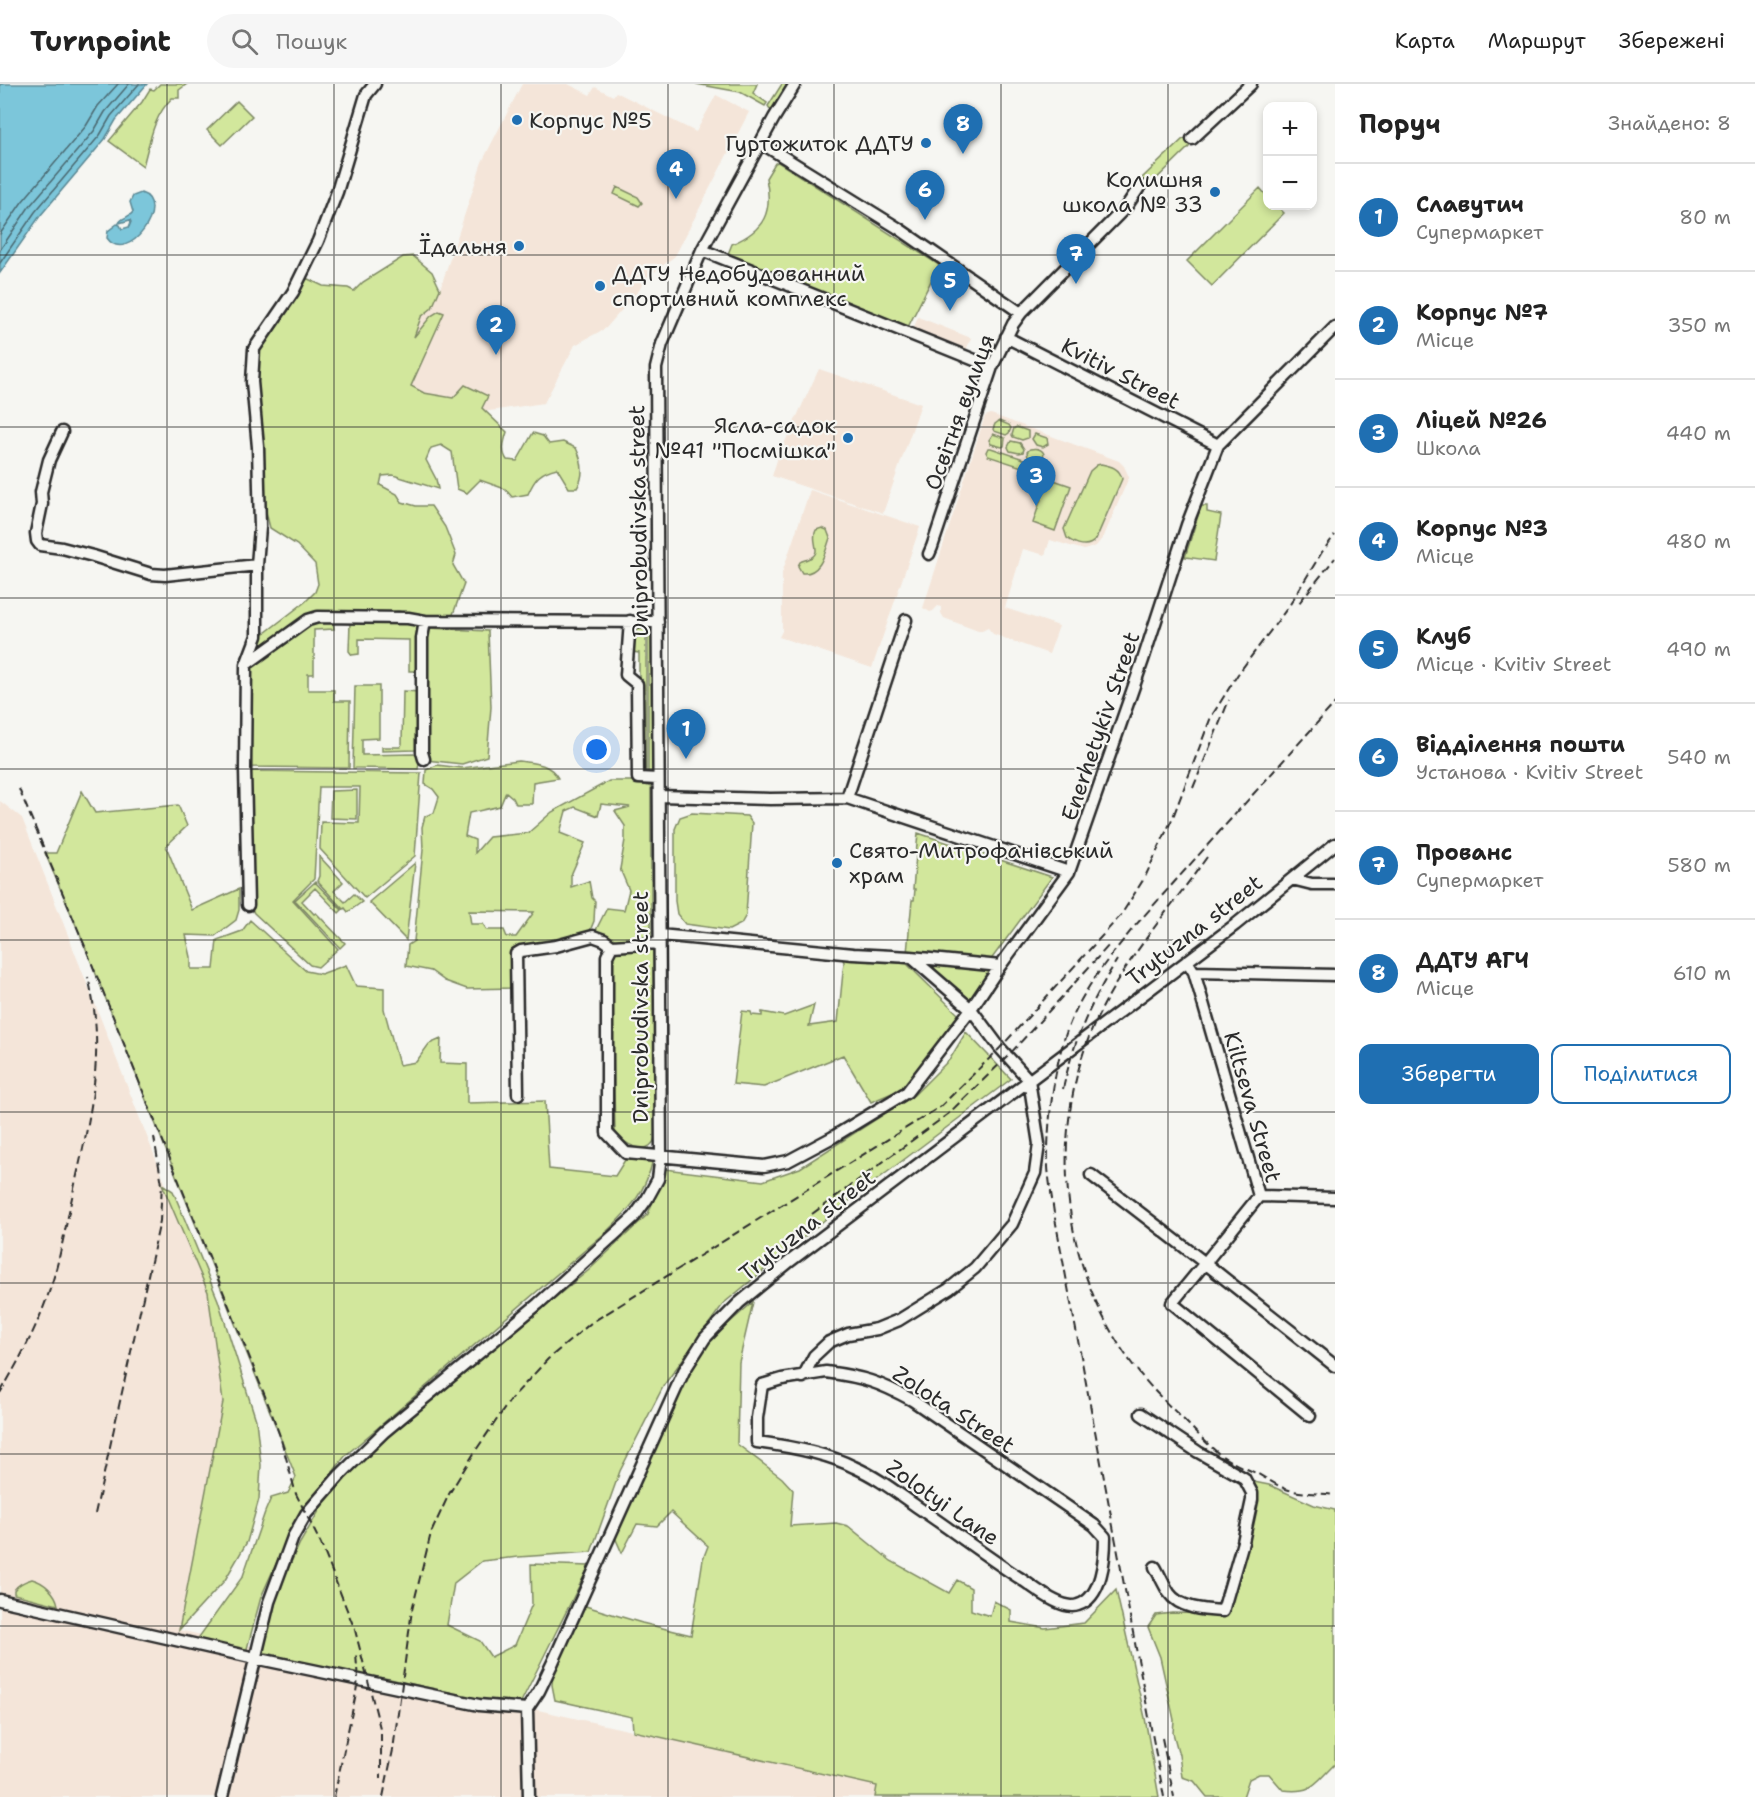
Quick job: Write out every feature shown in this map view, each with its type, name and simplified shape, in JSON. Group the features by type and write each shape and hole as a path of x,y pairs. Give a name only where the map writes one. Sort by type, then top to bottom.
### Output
{"street":[{"path":"248,905 245,769 246,665 258,636 257,565 260,527 258,447 252,382 254,348 306,267 337,192 366,95 375,84"},
{"name":"Dniprobudivska street","path":"222,1797 269,1602 293,1537 306,1514 340,1475 384,1432 530,1311 634,1217 658,1179 661,1156 656,368 662,344 702,250 795,84"},
{"path":"1192,139 1251,84"},
{"path":"761,142 898,228 1021,313"},
{"name":"Освітня вулиця","path":"929,554 992,367 1006,337 1021,313 1126,207 1140,186"},
{"path":"702,250 992,367"},
{"name":"Enerhetykiv Street","path":"612,946 607,956 607,1133 626,1153 764,1166 788,1161 833,1137 907,1092 971,1009 1069,872 1143,660 1187,525 1218,445 1335,327"},
{"name":"Kvitiv Street","path":"1006,337 1218,445"},
{"path":"62,432 48,460 41,492 42,504 36,533 40,545 93,556 151,574 165,575 257,565"},
{"path":"246,665 308,620 318,617 408,618 425,621 658,622"},
{"path":"847,798 906,620"},
{"path":"424,759 422,752 422,649 425,621"},
{"path":"630,621 626,675 636,684 638,778 658,778"},
{"path":"659,796 770,799 847,798 1069,872"},
{"name":"Trytuzna street","path":"527,1709 553,1662 684,1371 705,1338 739,1303 789,1262 1187,961 1335,844"},
{"path":"1292,879 1312,884 1335,884"},
{"path":"518,1094 516,954 521,951 556,946 593,936 612,946 659,939 911,957 1000,966"},
{"path":"803,1377 814,1356 829,1342 848,1334 877,1329 899,1320 949,1289 975,1268 1012,1224 1035,1173 1039,1144 1029,1080 1000,1048 971,1009 911,957"},
{"name":"Kiltseva Street","path":"1187,961 1194,972 1259,1196 1172,1303 1310,1416"},
{"path":"1194,972 1335,975"},
{"path":"1091,1175 1335,1366"},
{"path":"1259,1196 1335,1198"},
{"path":"826,1372 820,1360 829,1342"},
{"name":"Zolota Street","path":"762,1386 782,1379 826,1372 870,1379 888,1386 912,1400 1094,1525 1105,1537"},
{"name":"Zolotyi Lane","path":"762,1386 757,1418 757,1442 822,1454 854,1466 881,1481 1001,1566 1065,1606 1078,1606 1089,1600 1096,1590 1105,1556 1105,1537"},
{"path":"1141,1414 1198,1452 1244,1478 1252,1493 1243,1542 1223,1611 1200,1610 1180,1602 1169,1593 1155,1568"},
{"path":"0,1600 255,1658 479,1705 527,1709 529,1797"}],"shaded area":[{"path":"522,84 568,84 590,95 595,87 613,96 616,92 696,132 716,95 749,112 675,256 644,280 640,289 606,328 575,345 544,403 476,413 406,391 414,314 440,289 482,162"},
{"path":"918,317 971,338 965,353 912,332"},
{"name":"Ясла-садок №41 \"Посмішка\"","path":"819,369 921,404 883,513 772,476 778,457"},
{"path":"991,414 1119,461 1129,477 1104,536 1096,546 1084,550 1050,540 1045,555 1023,549 1005,608 1059,626 1049,654 993,634 988,628 978,631 944,618 941,607 938,606 930,612 923,608 985,416"},
{"path":"810,490 920,527 872,668 779,637 782,631 782,573"},
{"path":"0,801 22,818 208,1292 223,1402 179,1630 878,1786 875,1797 0,1797"}],"green space":[{"path":"160,84 187,84 179,90 179,98 172,98 160,113 143,166 109,141 150,89 154,90"},
{"path":"696,84 757,84 753,93 767,103 765,106 740,92"},
{"path":"782,84 788,84 773,108 770,109 768,106"},
{"path":"237,101 252,116 222,145 207,130"},
{"path":"1187,138 1191,144 1189,147 1149,186 1145,187 1140,181 1142,178 1183,139"},
{"path":"778,162 939,265 907,329 728,254 732,244 752,233 764,218 768,201 766,178"},
{"path":"617,187 638,197 642,203 639,206 614,194"},
{"path":"1260,188 1263,191 1263,210 1281,210 1284,213 1212,286 1187,261"},
{"path":"413,256 432,272 440,289 432,308 421,317 414,337 431,316 439,311 444,313 411,386 424,393 453,398 465,385 488,396 482,408 507,432 504,450 507,460 517,461 533,433 543,436 549,444 563,442 576,448 582,468 580,483 577,488 569,488 557,468 539,476 528,494 512,497 505,489 480,480 467,493 457,489 452,452 441,445 431,448 426,460 436,479 438,489 393,475 382,476 380,485 397,494 402,502 416,506 431,506 445,527 456,555 453,565 464,584 452,617 431,618 398,611 369,615 317,614 268,646 257,647 261,636 305,602 315,592 318,584 315,564 297,545 270,528 264,504 256,383 259,350 306,278 323,286 348,288 354,291 363,282 403,257"},
{"path":"999,421 1011,428 1006,435 993,429"},
{"path":"1014,428 1028,431 1028,438 1022,440 1013,437"},
{"path":"993,434 1005,438 1004,446 991,444 989,440"},
{"path":"1035,434 1047,438 1048,444 1043,447 1036,445 1032,439"},
{"path":"1011,441 1020,443 1024,449 1023,452 1010,451 1008,447"},
{"path":"988,448 1038,464 1041,470 1037,472 988,456 986,452"},
{"path":"1030,449 1042,451 1044,454 1042,459 1028,457 1027,452"},
{"path":"1101,464 1117,470 1122,479 1096,539 1086,545 1074,543 1067,538 1064,529 1090,471"},
{"path":"1048,478 1071,486 1055,531 1033,523"},
{"path":"1201,506 1207,506 1207,512 1221,515 1214,561 1185,557"},
{"path":"822,528 827,530 830,538 824,556 814,570 802,573 798,566 800,562 816,553 814,538 816,530"},
{"path":"352,620 415,624 419,628 421,671 409,671 409,640 359,639 359,654 352,655 349,651"},
{"path":"333,621 334,629 314,630 314,674 308,674 308,690 334,690 334,701 350,701 349,768 248,767 249,668 308,622"},
{"path":"646,625 646,774 639,769 639,653 633,652 634,632 638,626"},
{"path":"648,625 654,632 654,772 648,774"},
{"path":"428,628 488,631 491,707 487,756 462,764 426,760"},
{"path":"355,686 379,686 379,738 362,739 362,755 414,754 420,758 418,769 353,768"},
{"path":"403,691 421,692 418,749 382,751 382,747 400,747 402,744"},
{"path":"519,761 536,763 551,769 558,778 533,782 532,804 516,804 506,792 500,806 469,813 465,836 475,840 475,853 489,837 528,833 552,812 609,781 634,781 651,787 651,943 612,946 593,936 607,908 624,910 629,890 620,869 625,826 615,811 630,807 601,804 598,816 575,807 566,811 560,833 585,843 571,875 571,887 589,881 592,898 595,901 594,921 587,938 521,951 515,988 467,989 445,981 431,971 406,966 408,945 414,941 423,850 422,827 425,816 434,813 439,797 425,784 426,770 437,765 462,768","holes":["469,911 534,912 516,937 507,937 504,930 487,930 483,924 471,924"]},
{"path":"250,771 421,773 415,856 365,898 320,849 321,822 359,823 360,787 319,787 314,879 293,900 338,949 318,967 310,965 254,913 249,905"},
{"path":"357,790 357,819 330,818 331,791"},
{"path":"82,791 95,813 178,805 187,826 166,846 192,910 239,889 239,910 236,920 215,936 186,935 191,969 214,969 217,940 242,931 250,920 306,971 321,974 346,965 356,986 384,988 384,1009 399,1065 416,1062 429,1044 441,1039 440,1063 467,1064 467,1103 545,1101 549,1169 615,1176 625,1160 635,1157 653,1159 646,1182 622,1217 346,1455 308,1504 289,1535 261,1597 245,1656 194,1644 243,1576 271,1498 288,1493 296,1477 84,944 45,853 56,853"},
{"path":"692,813 747,816 752,823 746,915 741,924 729,930 685,924 677,914 675,829 680,817"},
{"path":"918,833 1052,877 990,961 907,953 912,900 914,900"},
{"path":"319,856 343,882 334,891 345,902 354,894 362,902 348,912 317,881"},
{"path":"415,863 406,940 369,902"},
{"path":"315,882 342,910 339,913 315,888 302,901 345,943 340,948 295,900"},
{"path":"650,945 653,950 655,1138 652,1144 642,1148 623,1141 615,1132 611,960 613,951"},
{"path":"841,956 907,964 960,1016 904,1088 871,1102 843,1055 764,1087 733,1084 742,1011 751,1012 752,1015 762,1016 762,1012 784,1016 814,1005 809,1026 838,1022 844,962"},
{"path":"938,963 987,969 990,976 973,998 964,998 934,969"},
{"path":"966,1032 1011,1079 833,1213 724,1303 664,1385 620,1471 591,1552 482,1561 454,1583 447,1625 480,1641 491,1657 515,1645 532,1604 531,1564 589,1566 518,1708 390,1679 348,1673 263,1652 279,1588 300,1543 336,1482 393,1430 589,1270 648,1214 665,1169 763,1181 800,1168 914,1095 950,1059"},
{"path":"162,1184 173,1191 218,1300 256,1420 261,1465 259,1499 247,1542 225,1580 179,1630 223,1402 208,1292"},
{"path":"753,1302 739,1362 737,1444 782,1478 793,1490 790,1526 836,1523 848,1526 891,1561 949,1593 957,1580 971,1588 971,1610 990,1616 994,1601 1011,1610 1011,1622 1045,1628 1084,1623 1116,1590 1145,1718 1159,1797 875,1797 877,1786 633,1731 632,1717 555,1700 552,1685 553,1674 582,1605 691,1635 703,1559 708,1546 671,1512 657,1526 637,1524 622,1553 614,1535 689,1373 711,1339"},
{"path":"1249,1481 1269,1485 1314,1505 1335,1510 1335,1764 1318,1782 1307,1789 1283,1790 1269,1774 1259,1774 1249,1779 1243,1797 1207,1797 1194,1781 1182,1777 1173,1733 1174,1720 1160,1657 1148,1627 1156,1615 1224,1614 1242,1557"},
{"path":"32,1579 49,1589 58,1605 14,1594 18,1586"}],"water":[{"path":"0,84 147,84 116,120 105,139 40,216 0,273"},
{"path":"141,193 150,199 152,208 150,219 135,239 125,245 116,245 107,238 108,231 117,224 122,229 129,227 130,220 119,223 133,212 130,202 133,196"}],"railway":[{"path":"383,1797 393,1750 412,1610 431,1533 449,1494 511,1399 548,1359 591,1323 940,1107 1000,1048 1121,915 1145,877 1173,817 1211,717 1238,674 1289,606 1335,535"},
{"path":"1299,603 1335,558"},
{"path":"1193,788 1229,700"},
{"path":"1164,1797 1054,1213 1048,1167 1049,1131 1056,1071 1072,1018 1100,970 1134,927 1335,703"},
{"path":"19,789 84,944 269,1406 296,1494 321,1544 355,1630 381,1732 381,1779"},
{"path":"1207,857 1138,950 1094,1024 1084,1051 1074,1091 1068,1131 1067,1171 1070,1212 1078,1251 1091,1290 1108,1326 1130,1361 1155,1391 1209,1445 1237,1465 1292,1491 1335,1495"},
{"path":"812,1214 948,1114 1008,1056 1110,944"},
{"path":"1063,1089 1072,1054 1084,1022 1117,960"},
{"path":"0,1393 31,1335 50,1289 61,1251 81,1158 91,1107 96,1056 96,1030 88,977"},
{"path":"95,1514 160,1221 162,1184 154,1137"},
{"path":"334,1797 358,1680 356,1654"},
{"path":"1162,1738 1174,1797"}],"place":[{"name":"Корпус №5","path":"517,120"},
{"name":"Гуртожиток ДДТУ","path":"926,143"},
{"name":"ДДТУ АГЧ","path":"963,154"},
{"name":"Колишня школа № 33","path":"1215,192"},
{"name":"Корпус №3","path":"676,199"},
{"name":"Відділення пошти","path":"925,220"},
{"name":"Їдальня","path":"519,246"},
{"name":"Прованс","path":"1076,284"},
{"name":"ДДТУ Недобудованний спортивний комплекс","path":"600,286"},
{"name":"Клуб","path":"950,311"},
{"name":"Корпус №7","path":"496,355"},
{"name":"Ясла-садок №41 \"Посмішка\"","path":"848,438"},
{"name":"Ліцей №26","path":"1036,506"},
{"name":"Славутич","path":"686,759"},
{"name":"Свято-Митрофанівський храм","path":"837,863"}]}
